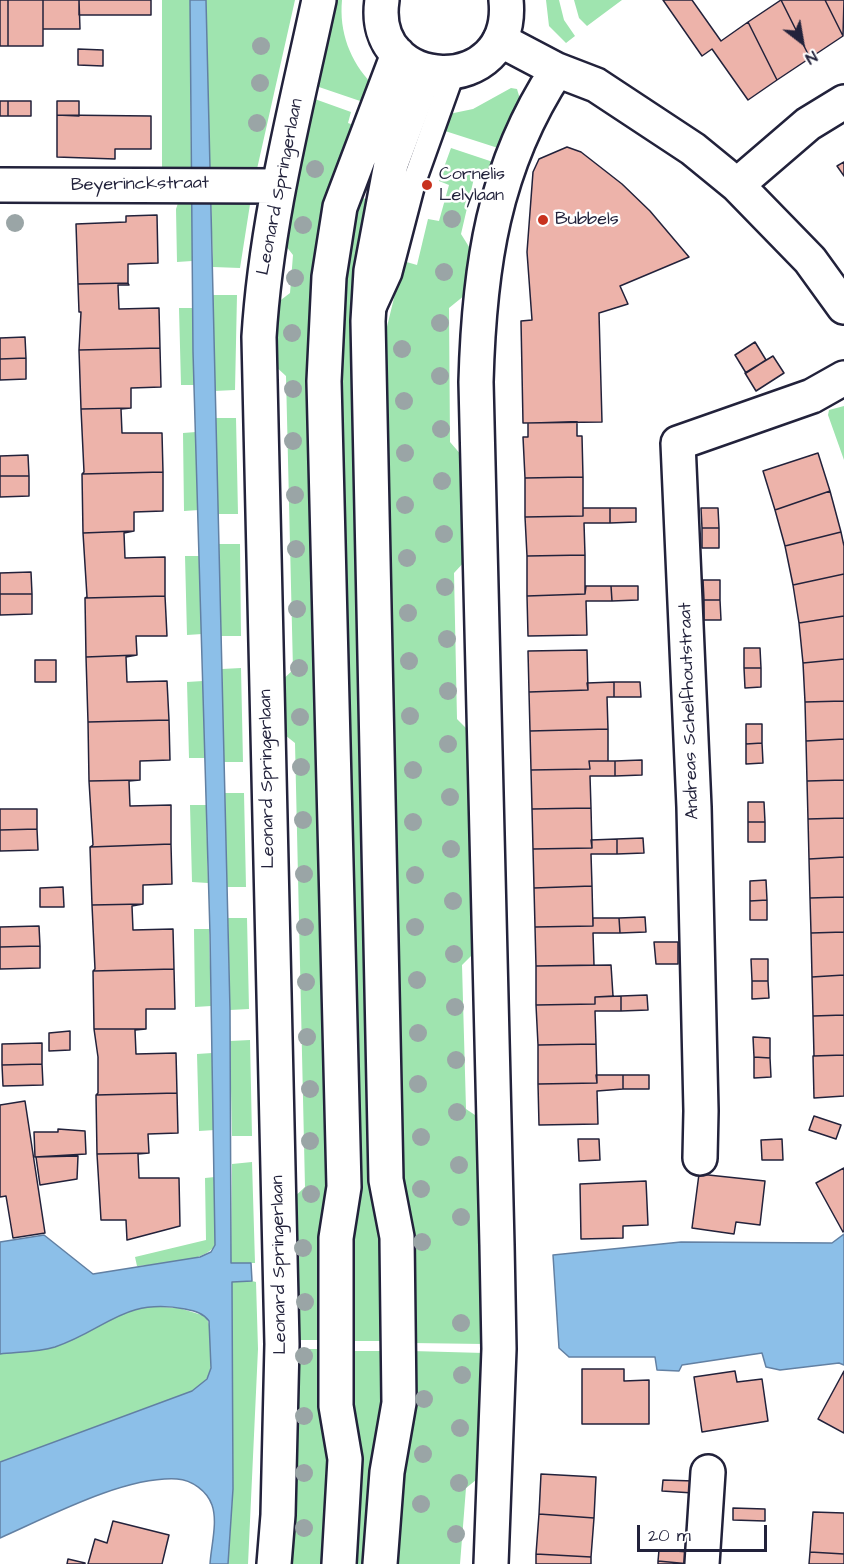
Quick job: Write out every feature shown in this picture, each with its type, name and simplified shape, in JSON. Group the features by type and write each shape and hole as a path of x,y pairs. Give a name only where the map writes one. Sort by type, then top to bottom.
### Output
{"street":[{"name":"Leonard Springerlaan","path":"274,1564 278,1515 282,1344 259,337 262,281 279,186 319,0"},
{"path":"382,0 384,30 426,66 468,70 480,62 500,40 507,15 506,0"},
{"path":"500,40 557,70 596,84 646,115 737,185 810,260 844,307"},
{"path":"380,1564 387,1472 398,1422 400,1347 397,1237 386,1180 369,321 371,271 390,164 426,66"},
{"path":"339,1564 345,1459 336,1406 336,1238 344,1187 324,381 325,324 328,277 340,207 426,66"},
{"path":"491,1564 499,1349 476,382 477,317 493,214 503,182 535,103 557,70"},
{"path":"737,185 808,124 844,102"},
{"name":"Beyerinckstraat","path":"0,185 279,186"},
{"name":"Andreas Schelfhoutstraat","path":"700,1158 701,1111 694,807 678,443 812,396 844,378"},
{"path":"702,1564 708,1472"}],"green space":[{"path":"162,0 190,0 191,170 162,172"},
{"path":"206,0 295,0 257,169 210,169"},
{"path":"334,0 342,0 344,35 352,56 372,84 366,103 316,86"},
{"path":"546,0 559,0 564,20 575,36 566,43 549,26"},
{"path":"574,0 622,0 587,26 579,18"},
{"path":"511,88 517,89 520,99 498,148 442,130 449,114 473,109"},
{"path":"312,98 351,112 348,123 359,127 335,180 332,1182 325,1340 295,1340 291,1200 305,1187 295,743 280,731 280,682 293,670 286,376 273,364 273,306 290,293 293,255 282,241"},
{"path":"451,148 493,162 490,169 474,178 461,234 471,250 465,295 449,308 450,442 463,457 466,560 454,573 457,719 469,731 477,950 462,965 466,1109 481,1119 484,1344 412,1343 401,1196 384,339 403,261 417,265 428,219 439,221 449,185 439,181"},
{"path":"251,198 240,268 213,267 211,199"},
{"path":"362,198 366,199 370,208 374,1207 383,1230 387,1341 349,1341 337,356 354,204"},
{"path":"179,200 192,200 192,261 177,262 176,209"},
{"path":"213,295 237,295 235,390 214,391"},
{"path":"179,308 193,308 194,385 181,385"},
{"path":"844,406 844,460 828,415 829,410"},
{"path":"215,418 236,418 238,514 218,514"},
{"path":"196,432 199,510 184,511 183,433"},
{"path":"219,544 240,544 241,636 221,636"},
{"path":"185,556 200,556 202,634 187,635"},
{"path":"241,668 243,762 224,762 222,669"},
{"path":"203,681 205,758 189,758 187,682"},
{"path":"225,793 244,793 246,887 227,887"},
{"path":"190,805 206,805 208,883 192,882"},
{"path":"228,918 247,918 249,1009 230,1010"},
{"path":"194,929 209,929 211,1006 195,1007"},
{"path":"250,1040 252,1136 232,1136 230,1041"},
{"path":"212,1053 215,1130 199,1131 197,1054"},
{"path":"252,1162 255,1263 231,1263 232,1164"},
{"path":"215,1177 215,1245 210,1251 191,1259 137,1266 135,1257 206,1240 205,1178"},
{"path":"232,1282 256,1282 258,1349 248,1564 228,1564 233,1489"},
{"path":"142,1306 179,1308 205,1316 210,1329 212,1347 210,1372 206,1380 192,1391 0,1462 0,1354 55,1347 112,1317"},
{"path":"295,1349 324,1349 330,1487 325,1564 288,1564"},
{"path":"349,1351 387,1351 386,1406 374,1445 368,1564 351,1564"},
{"path":"412,1351 484,1353 481,1476 466,1488 460,1564 394,1564"}],"water":[{"path":"190,0 206,0 230,1010 231,1263 251,1263 252,1281 232,1282 233,1489 228,1564 210,1564 214,1512 210,1500 193,1484 177,1479 156,1480 110,1491 63,1509 0,1538 0,1462 192,1391 207,1379 211,1368 209,1321 195,1312 164,1306 131,1311 55,1347 0,1354 0,1242 44,1235 93,1274 200,1257 211,1252 215,1245 210,934 193,352"},
{"path":"844,1234 844,1365 839,1363 780,1370 766,1367 762,1353 682,1365 679,1371 657,1370 655,1357 569,1357 559,1348 553,1255 681,1242 832,1243"}],"building":[{"path":"0,0 8,0 8,46 0,46"},
{"path":"8,0 43,0 43,46 8,46"},
{"path":"43,0 79,0 80,29 43,29"},
{"path":"79,0 151,0 151,15 79,15"},
{"path":"663,0 692,0 721,41 748,22 777,80 748,100 712,49 702,56"},
{"path":"781,0 825,0 843,36 810,58"},
{"path":"781,0 810,58 777,80 748,22"},
{"path":"825,0 844,0 843,36"},
{"path":"78,49 103,50 103,66 78,65"},
{"path":"0,101 8,101 8,116 0,116"},
{"path":"8,101 31,101 31,116 8,116"},
{"path":"57,101 79,101 79,116 57,115"},
{"path":"57,115 151,116 151,149 115,149 115,159 57,157"},
{"path":"567,147 581,152 622,184 650,211 689,257 620,286 628,304 599,313 602,422 523,423 521,321 532,320 527,252 533,172 539,159"},
{"path":"844,162 844,176 837,166"},
{"path":"157,215 158,263 128,264 128,283 78,284 76,224 126,222 126,216"},
{"path":"128,283 129,285 118,285 119,309 159,308 160,348 79,350 81,312 79,312 78,284"},
{"path":"25,337 26,358 0,359 0,338"},
{"path":"755,342 766,360 746,373 735,355"},
{"path":"160,348 161,387 131,388 131,408 81,409 79,350"},
{"path":"773,356 784,373 756,391 745,373"},
{"path":"26,358 26,379 0,380 0,359"},
{"path":"131,408 121,409 122,433 162,433 163,472 82,474 84,472 81,409"},
{"path":"577,422 577,436 582,436 583,477 525,478 523,437 528,437 528,423"},
{"path":"818,453 830,491 775,510 763,471"},
{"path":"28,455 29,476 0,476 0,456"},
{"path":"163,472 163,511 134,512 134,531 83,533 82,474"},
{"path":"0,476 29,476 29,496 0,497"},
{"path":"583,477 583,516 525,517 525,478"},
{"path":"830,491 841,532 785,546 775,510"},
{"path":"583,508 610,508 610,523 584,523 585,555 527,556 525,517 583,516"},
{"path":"610,508 636,508 636,522 610,523"},
{"path":"701,508 718,508 719,528 702,528"},
{"path":"702,528 719,528 719,548 702,548"},
{"path":"134,531 124,533 125,558 165,557 165,596 85,598 87,597 83,533"},
{"path":"841,532 844,546 844,574 793,585 785,546"},
{"path":"585,555 585,594 527,596 527,556"},
{"path":"31,572 32,594 0,594 0,573"},
{"path":"844,574 844,616 799,623 793,585"},
{"path":"703,580 720,580 720,600 704,600"},
{"path":"586,586 611,586 612,601 586,601 587,635 528,636 527,596 585,594"},
{"path":"611,586 638,586 638,600 612,601"},
{"path":"0,594 32,594 32,614 0,615"},
{"path":"165,596 167,636 136,636 137,655 86,657 85,598"},
{"path":"704,600 720,600 721,620 704,620"},
{"path":"844,616 844,659 803,663 799,623"},
{"path":"744,648 760,648 761,668 744,668"},
{"path":"587,650 588,690 529,692 528,651"},
{"path":"137,655 126,657 127,682 167,681 169,720 88,722 86,657"},
{"path":"844,659 844,701 805,702 803,663"},
{"path":"35,660 56,660 56,682 35,682"},
{"path":"744,668 761,668 761,687 745,688"},
{"path":"614,682 640,682 641,697 614,697"},
{"path":"614,682 614,697 607,697 608,729 530,731 529,692 588,690 587,683"},
{"path":"844,701 844,739 806,741 805,702"},
{"path":"169,720 170,760 140,761 140,780 89,781 88,722"},
{"path":"746,724 762,724 762,743 746,744"},
{"path":"608,729 608,761 589,761 590,769 531,770 530,731"},
{"path":"844,739 844,780 807,781 806,741"},
{"path":"762,743 763,763 746,764 746,744"},
{"path":"642,760 642,775 615,776 615,761"},
{"path":"589,761 615,761 615,776 590,776 591,808 532,809 531,770 590,769"},
{"path":"140,780 129,781 130,806 171,805 171,844 90,847 93,845 89,781"},
{"path":"844,780 844,818 808,819 807,781"},
{"path":"748,802 764,802 765,822 748,822"},
{"path":"591,808 592,848 533,849 532,809"},
{"path":"0,809 37,809 37,829 0,830"},
{"path":"844,818 844,857 809,859 808,819"},
{"path":"748,822 765,822 765,842 748,842"},
{"path":"37,829 38,850 0,851 0,830"},
{"path":"643,838 644,853 617,854 617,839"},
{"path":"617,839 617,854 591,854 592,886 534,888 533,849 592,848 591,840"},
{"path":"171,844 172,884 143,885 143,904 92,905 90,847"},
{"path":"844,857 844,897 810,898 809,859"},
{"path":"766,880 767,900 750,901 750,881"},
{"path":"592,886 593,926 535,927 534,888"},
{"path":"63,887 64,907 40,907 40,888"},
{"path":"844,897 844,932 811,933 810,898"},
{"path":"767,900 767,920 750,920 750,901"},
{"path":"143,904 132,906 133,930 173,929 174,969 93,971 95,969 92,905"},
{"path":"645,917 646,932 620,933 619,918"},
{"path":"593,918 619,918 620,933 593,933 594,965 536,966 535,927 593,926"},
{"path":"39,926 40,946 0,947 0,927"},
{"path":"844,932 844,975 812,977 811,933"},
{"path":"654,942 678,942 678,964 656,964"},
{"path":"40,946 40,968 0,969 0,947"},
{"path":"751,959 768,959 768,981 752,981"},
{"path":"611,965 613,996 595,997 595,1004 536,1005 536,966"},
{"path":"174,969 175,1009 146,1009 146,1029 94,1029 93,971"},
{"path":"844,975 844,1015 813,1016 812,977"},
{"path":"752,981 768,981 769,998 752,999"},
{"path":"647,995 648,1010 621,1011 621,996"},
{"path":"621,996 621,1011 595,1011 596,1044 538,1045 536,1005 595,1004 595,997"},
{"path":"844,1015 844,1055 814,1056 813,1016"},
{"path":"94,1029 146,1029 135,1030 136,1054 176,1053 177,1093 96,1095 98,1093 98,1057"},
{"path":"70,1031 70,1050 49,1051 49,1033"},
{"path":"753,1037 770,1038 770,1058 754,1057"},
{"path":"42,1043 42,1064 2,1065 2,1044"},
{"path":"596,1044 597,1083 538,1084 538,1045"},
{"path":"844,1055 844,1096 814,1098 813,1056"},
{"path":"754,1057 770,1058 771,1077 754,1078"},
{"path":"42,1064 43,1085 3,1086 2,1065"},
{"path":"596,1075 623,1075 623,1089 597,1091 598,1124 539,1125 538,1084 597,1083"},
{"path":"623,1075 649,1075 649,1089 623,1089"},
{"path":"177,1093 178,1133 148,1134 149,1153 97,1154 96,1095"},
{"path":"25,1101 45,1233 13,1238 6,1196 0,1197 0,1105"},
{"path":"814,1116 841,1125 836,1139 809,1130"},
{"path":"58,1129 85,1131 86,1154 35,1157 34,1132 58,1132"},
{"path":"578,1139 599,1139 600,1160 579,1161"},
{"path":"782,1139 783,1160 762,1160 761,1140"},
{"path":"149,1153 138,1154 139,1178 179,1178 180,1226 127,1240 126,1220 101,1220 97,1154"},
{"path":"78,1156 77,1179 40,1185 36,1157"},
{"path":"844,1168 844,1231 843,1232 816,1183"},
{"path":"699,1174 765,1181 760,1225 736,1222 734,1234 692,1228"},
{"path":"646,1181 648,1225 623,1226 623,1238 581,1239 580,1184"},
{"path":"582,1369 624,1369 624,1381 649,1380 649,1424 582,1424"},
{"path":"735,1371 737,1382 762,1379 768,1421 702,1432 694,1377"},
{"path":"844,1371 844,1433 818,1419"},
{"path":"541,1474 596,1477 594,1518 539,1514"},
{"path":"663,1480 694,1481 693,1493 662,1491"},
{"path":"733,1508 765,1509 765,1521 733,1520"},
{"path":"813,1512 844,1513 844,1554 810,1552"},
{"path":"539,1514 594,1518 591,1557 536,1554"},
{"path":"113,1521 169,1535 162,1564 88,1564 95,1539 107,1543"},
{"path":"659,1550 690,1552 690,1564 658,1561"},
{"path":"810,1552 844,1554 844,1564 809,1564"},
{"path":"536,1554 591,1557 591,1564 536,1564"},
{"path":"68,1559 85,1563 85,1564 67,1564"},
{"path":"658,1561 690,1564 658,1564"}],"place":[{"name":"Cornelis Lelylaan","path":"427,185"},
{"name":"Bubbels","path":"543,220"}]}
